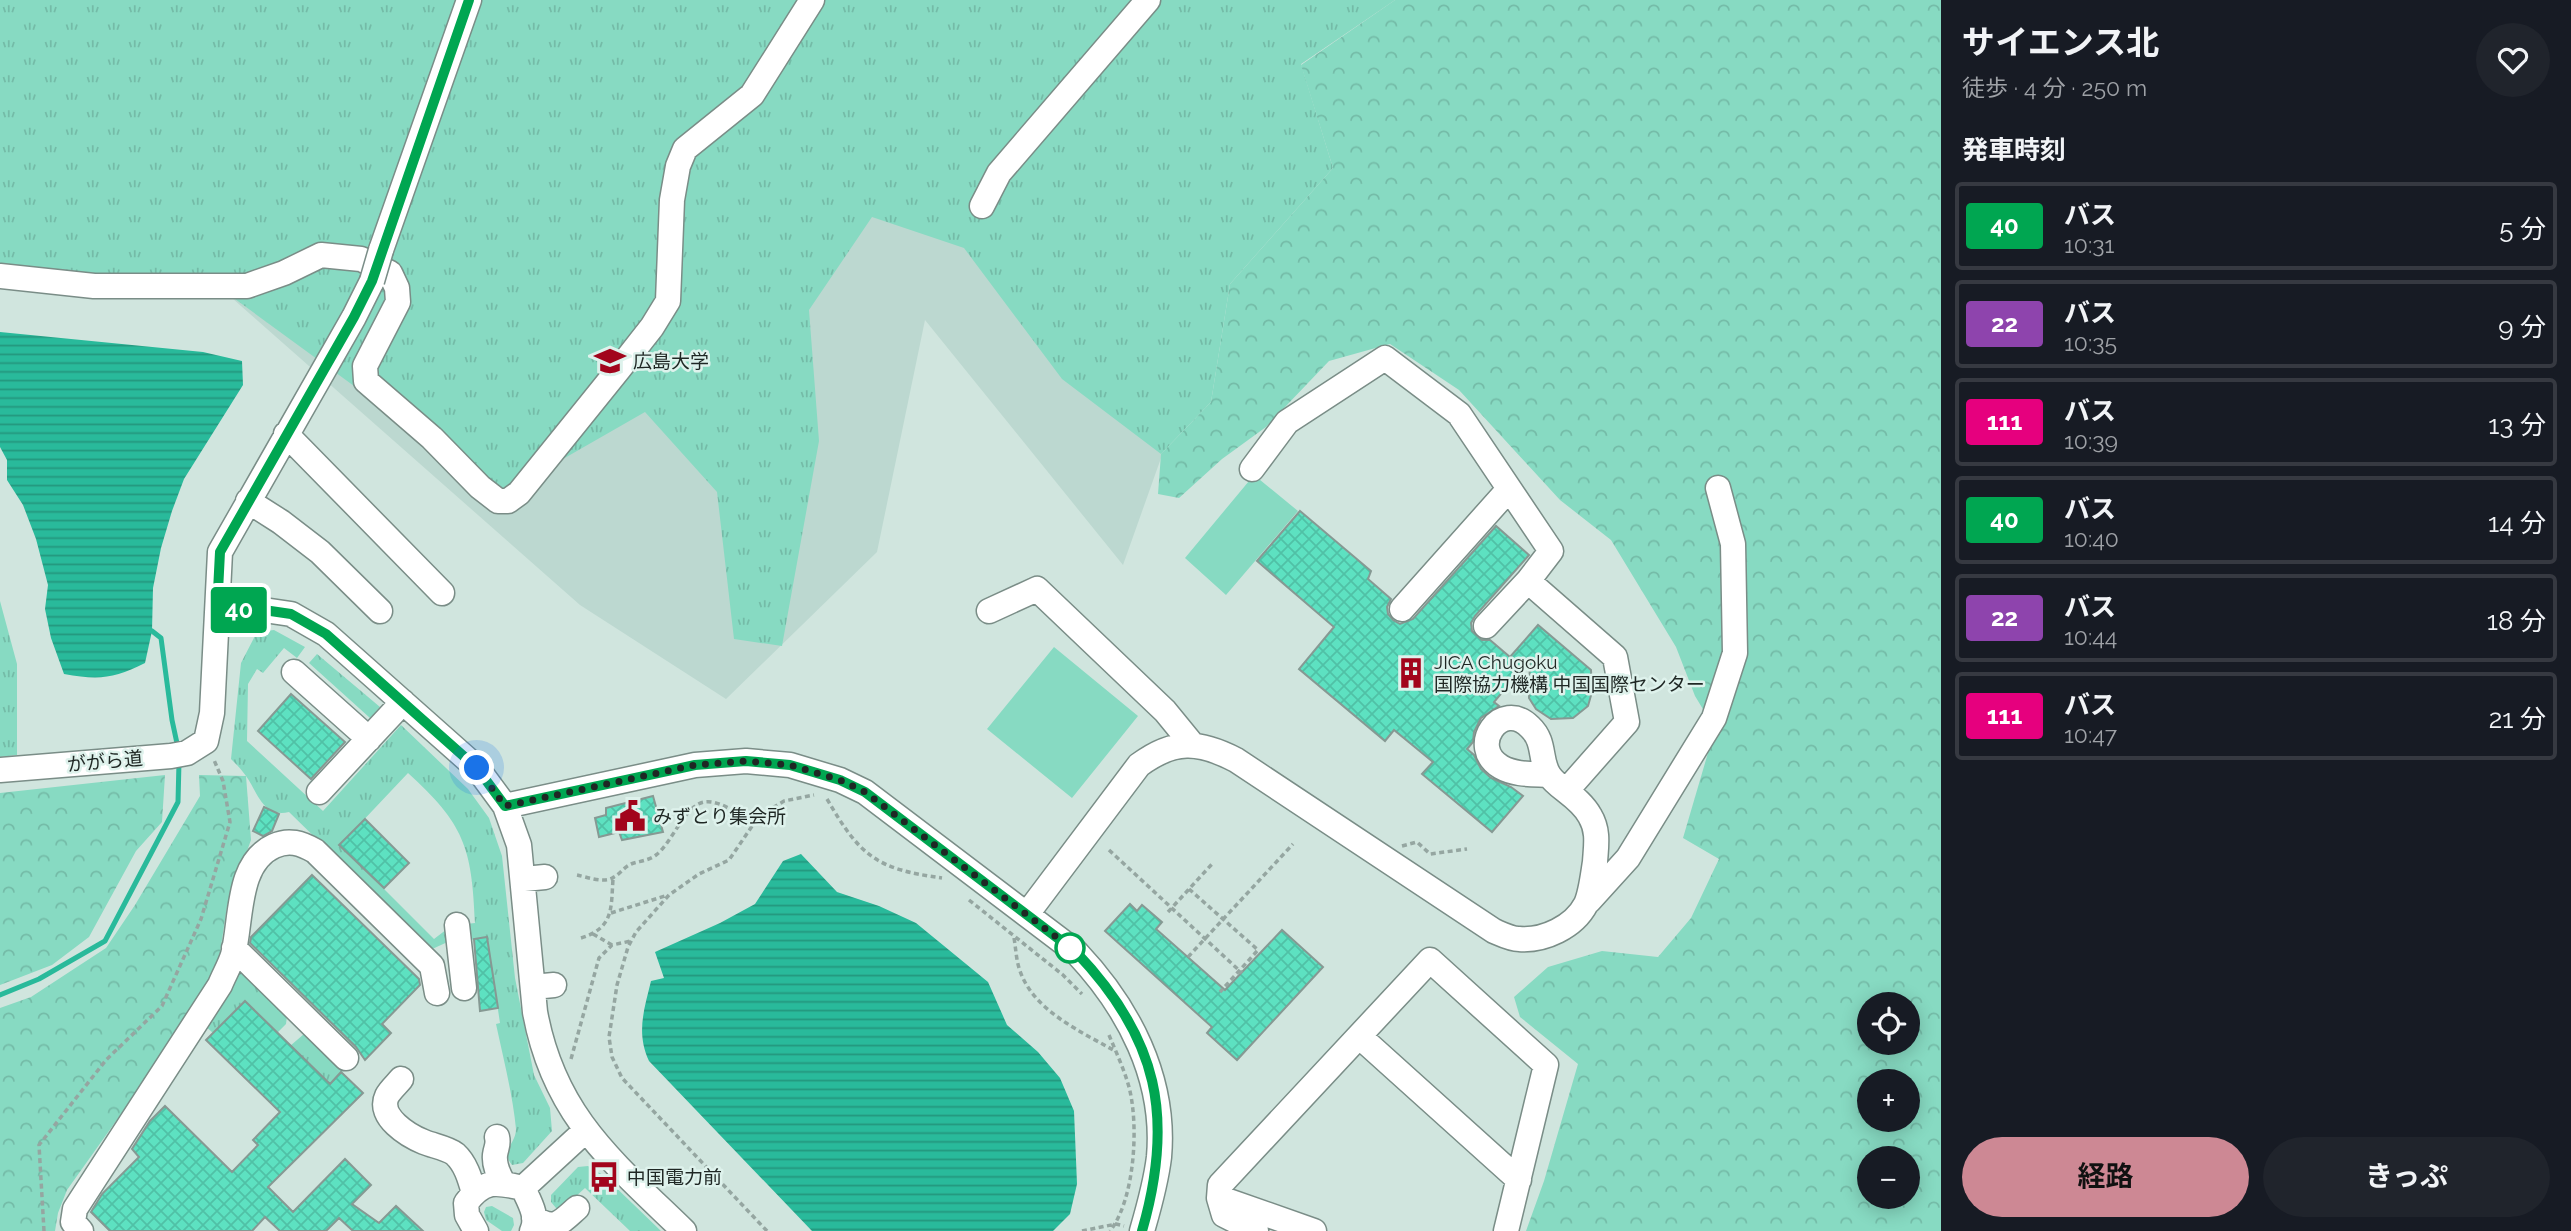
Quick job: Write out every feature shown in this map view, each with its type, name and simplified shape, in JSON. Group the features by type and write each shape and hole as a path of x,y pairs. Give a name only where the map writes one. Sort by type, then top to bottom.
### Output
{"street":[{"path":"188,750 212,713 220,552 372,281 469,0"},
{"path":"0,276 94,286 247,286 284,273 321,255 361,259 390,273 397,288 398,302 365,366 366,381 432,438 480,487 498,501 508,501 519,493 653,327 668,301 672,200 678,166 685,149 752,95 812,0"},
{"path":"982,206 999,173 1148,0"},
{"path":"1252,470 1287,422 1385,358 1459,414 1551,551 1528,581 1486,626"},
{"path":"286,435 442,593"},
{"path":"1027,914 1139,765 1164,750 1192,744 1214,749 1236,760 1494,931 1518,939 1544,936 1566,927 1628,858 1714,718 1735,653 1732,544 1718,488"},
{"path":"1402,609 1509,489"},
{"path":"248,501 320,552 380,611"},
{"path":"1528,581 1615,657 1627,722 1558,783 1580,801 1591,817 1597,834 1594,869 1586,904"},
{"path":"989,611 1037,589 1166,711 1192,744"},
{"path":"217,611 257,609 291,614 326,634 477,768 505,806 534,878 543,986 540,1035 547,1057 575,1117 599,1149 684,1231"},
{"path":"295,673 369,739"},
{"path":"319,792 403,702"},
{"name":"ががら道","path":"0,770 188,750"},
{"path":"505,806 695,765 746,761 790,765 840,780 865,792 1076,952 1099,976 1140,1042 1156,1097 1159,1155 1153,1196 1142,1231"},
{"path":"81,1231 73,1222 75,1209 220,985 234,948 249,869 261,853 289,841 315,851 432,966 464,988 457,925"},
{"path":"234,948 346,1058"},
{"path":"1256,1231 1224,1215 1219,1198 1220,1185 1430,960 1546,1065 1506,1231"},
{"path":"432,966 437,993"},
{"path":"1359,1036 1519,1180"},
{"path":"401,1079 387,1095 388,1115 401,1129 421,1141 451,1147 466,1170 474,1193"},
{"path":"476,1231 467,1215 466,1203 474,1193 487,1184 513,1186 585,1130"},
{"path":"497,1137 499,1143 495,1155 498,1175 513,1186 533,1225 557,1225 577,1208"},
{"path":"1219,1198 1314,1231"}],"path":[{"path":"44,1231 38,1145 106,1060 162,1006 201,919 230,822 223,781 188,750"},
{"path":"767,1231 622,1078 612,1057 609,1037 617,985 631,942 652,913 669,895 699,874 729,860 753,824 770,807 784,801 815,795"},
{"path":"836,802 826,797 851,838 864,851 880,862 906,873 942,878"},
{"path":"577,875 605,880 613,878 632,864 645,862 677,832 688,809 699,803 708,801 720,804 753,824"},
{"path":"1417,842 1430,854 1467,849"},
{"path":"1188,957 1293,844"},
{"path":"1109,850 1170,910 1241,972"},
{"path":"1170,910 1212,864"},
{"path":"932,870 952,886"},
{"path":"581,938 593,934 603,926 611,913 613,878"},
{"path":"1189,889 1258,950 1241,972 1220,992"},
{"path":"962,894 1063,975 1085,997"},
{"path":"611,913 669,895"},
{"path":"593,934 612,945"},
{"path":"1014,936 1019,968 1037,999 1072,1027 1117,1052"},
{"path":"570,1064 599,958 612,945 631,942"},
{"path":"1107,1033 1129,1087 1134,1138 1124,1206 1111,1231"},
{"path":"1082,1231 1116,1224"}],"shaded area":[{"name":"広島大学","path":"0,0 1395,0 1301,64 1123,565 925,320 877,552 726,699 580,605 224,291"},
{"path":"0,332 203,352 242,361 243,385 184,479 172,511 153,588 152,631 145,663 124,672 96,677 64,674 51,638 45,609 48,585 36,539 23,505 7,480 7,460 0,447"},
{"path":"801,854 837,892 879,906 916,923 988,982 1007,1025 1038,1052 1060,1078 1074,1111 1077,1184 1070,1214 1053,1231 812,1231 649,1061 643,1041 644,1012 651,981 664,978 655,952 755,904 783,861"}],"green space":[{"name":"広島大学","path":"0,0 1395,0 1301,64 1333,168 1230,284 1211,402 1161,454 1062,379 964,248 872,217 809,310 819,441 782,646 734,639 717,492 645,412 502,494 224,291 0,278"},
{"path":"1395,0 1941,0 1941,1231 1526,1231 1544,1181 1578,1064 1520,1017 1514,997 1548,967 1602,951 1658,957 1691,918 1719,859 1683,838 1715,729 1695,696 1676,647 1611,540 1560,500 1459,390 1390,344 1329,361 1266,427 1222,459 1179,498 1158,494 1161,454 1211,402 1230,284 1333,168 1301,65"},
{"path":"1254,475 1298,511 1226,595 1185,558"},
{"path":"0,601 17,664 17,755 0,757"},
{"path":"274,630 305,647 297,658 284,648 263,673 257,669 248,684 247,741 323,811 401,725 468,789 489,818 502,856 515,978 534,1075 550,1108 552,1131 523,1163 512,1165 508,1155 516,1129 496,1024 500,1023 487,938 469,940 466,924 475,923 471,875 461,839 442,807 408,773 340,845 434,939 451,926 452,940 430,950 289,812 280,813 267,808 231,759 241,663 257,632"},
{"path":"1054,647 1138,716 1072,798 987,729"},
{"path":"317,654 380,707 370,718 309,663"},
{"path":"165,775 162,822 136,851 89,937 52,965 0,985 0,793"},
{"path":"199,775 246,776 251,840 227,906 220,953 202,995 175,1038 67,1190 58,1213 55,1231 0,1231 0,1008 31,997 106,948 200,796"},
{"path":"242,970 287,1016 286,1024 277,1033 244,1001 213,1033 204,1025 237,973"},
{"path":"304,1034 310,1034 346,1068 336,1078 329,1113 290,1046"},
{"path":"588,1166 603,1175 661,1231 630,1231 585,1188 563,1208 556,1208 551,1202 551,1195 578,1167"},
{"path":"492,1206 513,1218 511,1231 502,1231 486,1220 486,1207"}],"building":[{"name":"JICA Chugoku 国際協力機構 中国国際センター","path":"1300,511 1371,571 1368,579 1391,599 1387,607 1388,614 1400,624 1413,619 1496,526 1529,555 1475,616 1471,623 1472,631 1482,640 1490,640 1510,657 1538,625 1591,670 1592,692 1588,706 1573,718 1551,719 1536,709 1529,698 1530,659 1494,702 1499,706 1481,718 1474,732 1473,742 1467,749 1491,778 1523,796 1492,832 1422,774 1433,762 1394,730 1385,741 1299,669 1334,627 1257,561"},
{"path":"291,694 345,742 311,779 258,731"},
{"name":"みずとり集会所","path":"653,796 663,832 622,840 619,832 599,837 595,818 606,815 606,808"},
{"path":"264,807 279,814 272,831 263,836 253,831"},
{"path":"365,819 409,863 384,888 339,845"},
{"path":"312,875 419,979 420,985 382,1024 391,1033 365,1060 356,1047 250,943 251,937"},
{"path":"1130,904 1137,911 1142,905 1162,922 1156,929 1225,990 1282,930 1323,967 1237,1060 1207,1033 1212,1027 1105,931"},
{"path":"487,937 498,1008 480,1011 474,939"},
{"path":"245,1001 330,1084 341,1072 363,1093 268,1187 293,1212 345,1159 371,1185 352,1204 379,1223 396,1206 423,1231 353,1231 339,1218 326,1231 280,1231 265,1217 252,1231 110,1231 91,1212 102,1194 139,1157 132,1149 150,1121 165,1106 232,1172 258,1145 253,1140 280,1112 206,1040"}],"waterway":[{"path":"152,631 161,638 178,748"},
{"path":"0,995 39,979 105,941 178,802 179,762"}],"bus line":[{"name":"40","path":"469,0 372,281 220,552 217,611 257,609 291,614 326,634 477,768 505,806 695,765 746,761 790,765 840,780 865,792 1076,952 1115,998 1140,1042 1156,1097 1159,1155 1153,1196 1142,1231"}],"place":[{"name":"広島大学","path":"610,361"},
{"name":"JICA Chugoku 国際協力機構 中国国際センター","path":"1411,673"},
{"name":"みずとり集会所","path":"630,816"},
{"name":"中国電力前","path":"604,1177"}],"route":[{"path":"477,768 505,806 695,765 746,761 790,765 818,773 865,792 1076,952 1070,948"}]}
